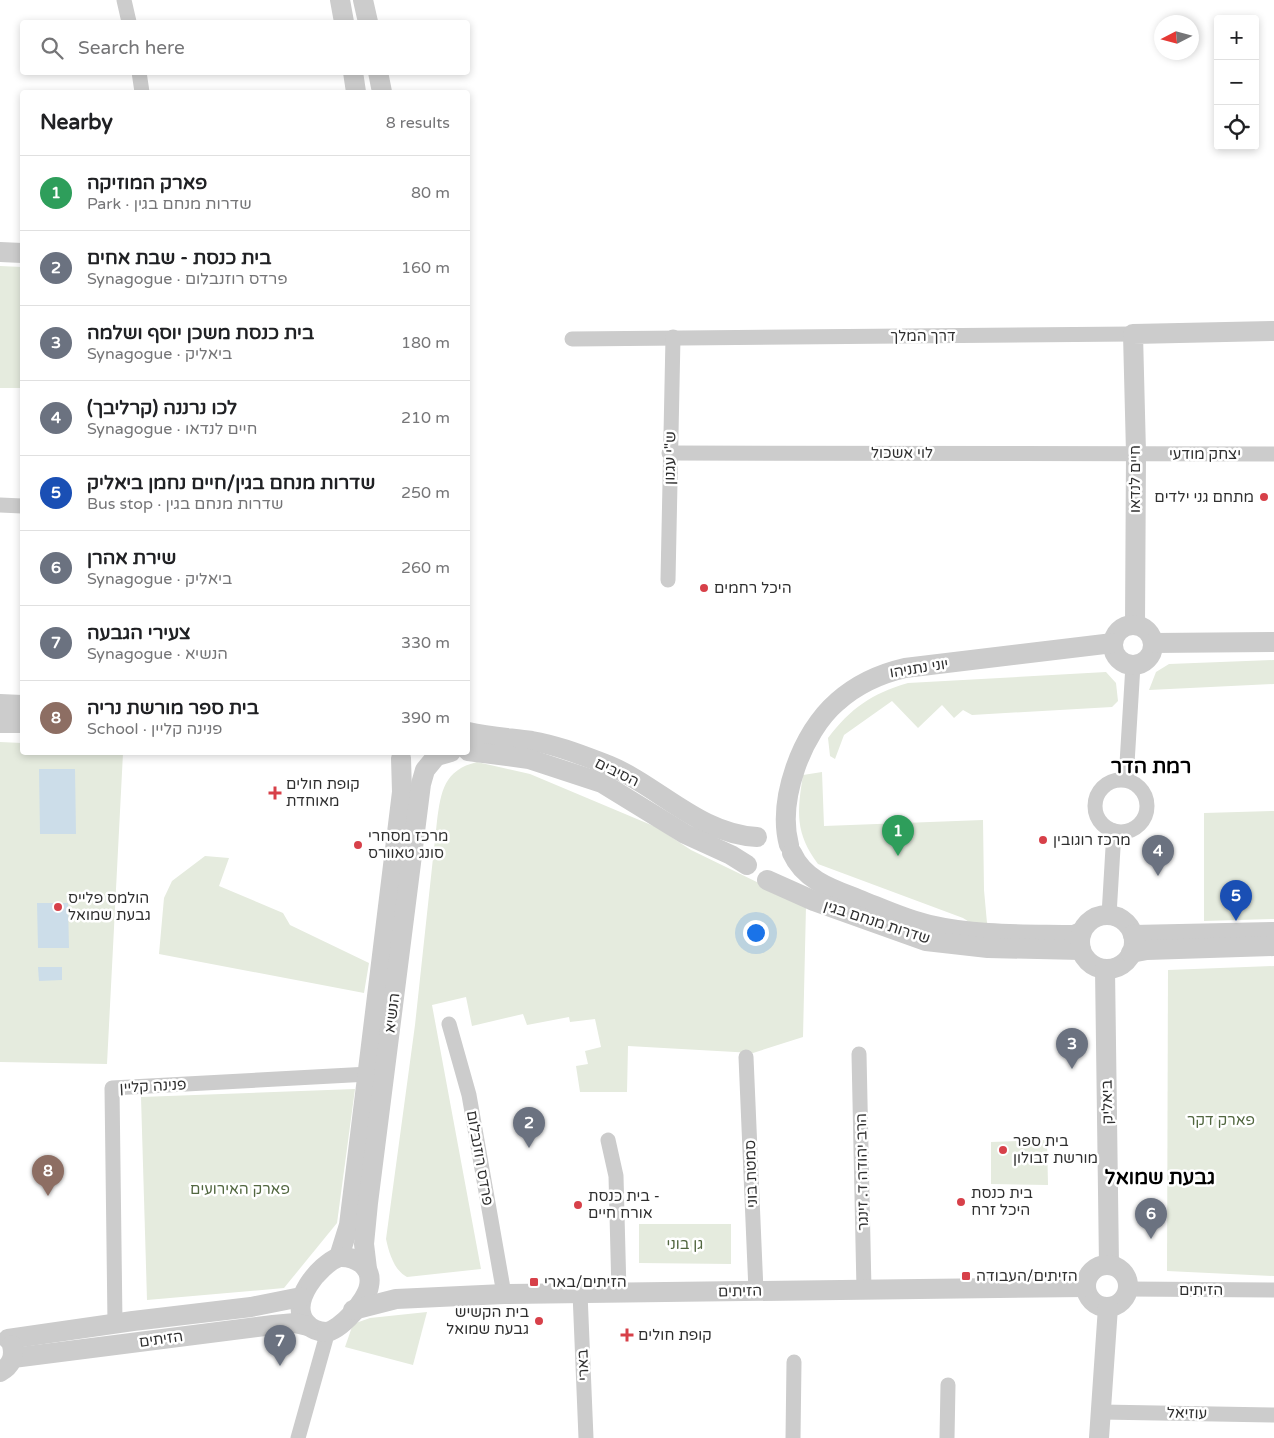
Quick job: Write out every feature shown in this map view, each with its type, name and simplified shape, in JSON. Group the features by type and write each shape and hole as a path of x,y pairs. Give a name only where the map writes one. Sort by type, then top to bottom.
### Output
{"street":[{"path":"124,0 129,20"},
{"path":"340,0 344,20"},
{"path":"363,0 368,20"},
{"path":"139,75 142,90"},
{"path":"353,75 356,90"},
{"path":"379,75 382,90"},
{"path":"0,252 20,253"},
{"name":"דרך המלך","path":"572,339 1274,331"},
{"name":"חיים לנדאו","path":"1132,334 1136,453 1135,625"},
{"name":"ש\"י עגנון","path":"668,580 669,453 673,337"},
{"name":"לוי אשכול","path":"669,453 1136,453"},
{"name":"יצחק מודעי","path":"1136,453 1274,454"},
{"path":"0,505 20,506"},
{"path":"1135,625 1147,630 1154,643 1150,656 1146,661 1133,665 1122,662 1117,657 1114,644 1117,633 1122,628 1135,625"},
{"path":"1154,643 1274,642"},
{"name":"יוני נתניהו","path":"790,849 786,826 788,793 790,781 803,752 824,716 836,703 866,681 885,673 905,668 1114,644"},
{"path":"1126,780 1133,665"},
{"path":"0,704 20,705"},
{"path":"0,722 20,723"},
{"name":"הסיבים","path":"470,732 534,741 578,754 609,766 634,779 712,826 734,834 761,835"},
{"name":"הסיבים","path":"470,751 529,760 602,783 685,834 731,855 747,865"},
{"path":"398,755 417,764 441,755"},
{"name":"הנשיא","path":"339,1257 349,1225 402,792 398,755"},
{"name":"הנשיא","path":"368,1278 364,1244 368,1203 421,784 425,770 441,755"},
{"path":"1126,780 1133,783 1144,794 1146,810 1144,818 1131,830 1114,831 1100,822 1095,807 1096,798 1105,786 1111,782 1126,780"},
{"name":"יוני נתניהו","path":"761,835 778,817 788,793"},
{"path":"1109,915 1114,831"},
{"path":"761,835 779,836 790,849 790,867 780,877 767,880 757,877 747,865 746,852 752,841 761,835"},
{"name":"שדרות מנחם בגין","path":"790,849 798,866 804,872 832,889 929,925 988,934 1074,935 1081,941"},
{"name":"שדרות מנחם בגין","path":"767,880 814,902 926,941 988,948 1081,941"},
{"path":"1109,915 1124,921 1132,944 1121,965 1105,969 1090,963 1081,941 1092,919 1109,915"},
{"path":"1132,944 1274,932"},
{"path":"1132,944 1147,950 1274,946"},
{"name":"ביאליק","path":"1105,969 1109,1265"},
{"name":"פרדס רוזנבלום","path":"449,1024 469,1095 504,1294"},
{"name":"הרב יהודה ד. זינגר","path":"859,1054 864,1290"},
{"name":"סמטת בוני","path":"746,1057 756,1291"},
{"name":"פנינה קליין","path":"115,1323 112,1088 368,1074"},
{"path":"608,1140 616,1176 619,1292"},
{"path":"339,1257 354,1258 368,1278 366,1294 341,1326 328,1331 316,1330 308,1326 300,1312 301,1297 326,1265 339,1257"},
{"path":"1109,1265 1116,1267 1125,1276 1128,1289 1121,1302 1108,1307 1101,1307 1090,1299 1085,1287 1090,1273 1095,1268 1109,1265"},
{"name":"הזיתים","path":"368,1278 384,1297 396,1299"},
{"name":"הזיתים","path":"354,1310 396,1299 504,1294 1085,1287"},
{"name":"הזיתים","path":"1128,1289 1274,1290"},
{"name":"בארי","path":"580,1293 586,1438"},
{"name":"הזיתים","path":"5,1351 115,1323 251,1307 301,1297"},
{"path":"1099,1438 1108,1307"},
{"name":"הזיתים","path":"5,1351 273,1324 295,1323 308,1326"},
{"path":"298,1438 328,1331"},
{"path":"794,1362 794,1438"},
{"path":"947,1438 948,1384"},
{"name":"עוזיאל","path":"1101,1412 1274,1415"}],"green space":[{"path":"0,266 20,267 20,388 0,388"},
{"path":"1274,660 1274,684 1149,690 1156,672 1169,664"},
{"path":"1106,672 1116,683 1118,701 1112,707 972,715 963,710 954,718 942,705 918,728 892,701 844,735 835,759 830,756 828,738 845,718 872,697 908,683"},
{"name":"הולמס פלייס גבעת שמואל","path":"0,742 20,743 20,755 123,755 107,1064 0,1062"},
{"path":"477,762 530,774 656,827 691,850 806,906 803,1037 753,1053 628,1046 627,1092 580,1092 576,1066 588,1064 585,1051 601,1047 595,1019 570,1022 569,1017 527,1025 523,1014 472,1026 466,997 432,1005 481,1269 407,1277 395,1266 386,1239 415,1025 437,821 440,800 446,783 457,770"},
{"path":"822,772 824,826 983,820 984,890 988,934 963,918 818,864 805,842 799,811 803,775"},
{"path":"1274,811 1274,919 1204,921 1204,813"},
{"path":"205,856 229,858 219,886 283,913 290,925 369,963 364,993 159,954 164,898 172,881"},
{"name":"פארק דקר","path":"1274,966 1274,1276 1167,1271 1168,970"},
{"name":"פארק האירועים","path":"355,1089 337,1223 284,1288 147,1300 141,1097"},
{"path":"1047,1140 1048,1185 991,1184 991,1142"},
{"name":"גן בוני","path":"639,1224 731,1224 731,1264 639,1263"},
{"path":"427,1312 413,1365 345,1347 353,1324 370,1318"}],"water":[{"path":"39,769 75,769 76,834 40,834"},
{"path":"37,903 68,903 69,948 38,948"},
{"path":"38,967 62,967 62,980 39,981"}],"place":[{"name":"מתחם גני ילדים","path":"1264,497"},
{"name":"היכל רחמים","path":"704,588"},
{"name":"קופת חולים מאוחדת","path":"275,793"},
{"name":"מרכז רוגובין","path":"1043,840"},
{"name":"מרכז מסחרי סונג טאוורס","path":"358,845"},
{"name":"פארק המוזיקה","path":"898,856"},
{"name":"לכו נרננה (קרליבך)","path":"1158,876"},
{"name":"הולמס פלייס גבעת שמואל","path":"58,907"},
{"name":"שדרות מנחם בגין/חיים נחמן ביאליק","path":"1236,921"},
{"name":"בית כנסת משכן יוסף ושלמה","path":"1072,1069"},
{"name":"בית כנסת - שבת אחים","path":"529,1148"},
{"name":"בית ספר מורשת זבולון","path":"1003,1150"},
{"name":"בית ספר מורשת נריה","path":"48,1196"},
{"name":"בית כנסת היכל זרח","path":"961,1202"},
{"name":"בית כנסת - אורח חיים","path":"578,1205"},
{"name":"שירת אהרן","path":"1151,1239"},
{"name":"הזיתים/העבודה","path":"966,1276"},
{"name":"הזיתים/בארי","path":"534,1282"},
{"name":"בית הקשיש גבעת שמואל","path":"539,1321"},
{"name":"קופת חולים","path":"627,1335"},
{"name":"צעירי הגבעה","path":"280,1366"}],"district":[{"name":"רמת הדר","path":"1151,767"},
{"name":"גבעת שמואל","path":"1160,1178"}]}
